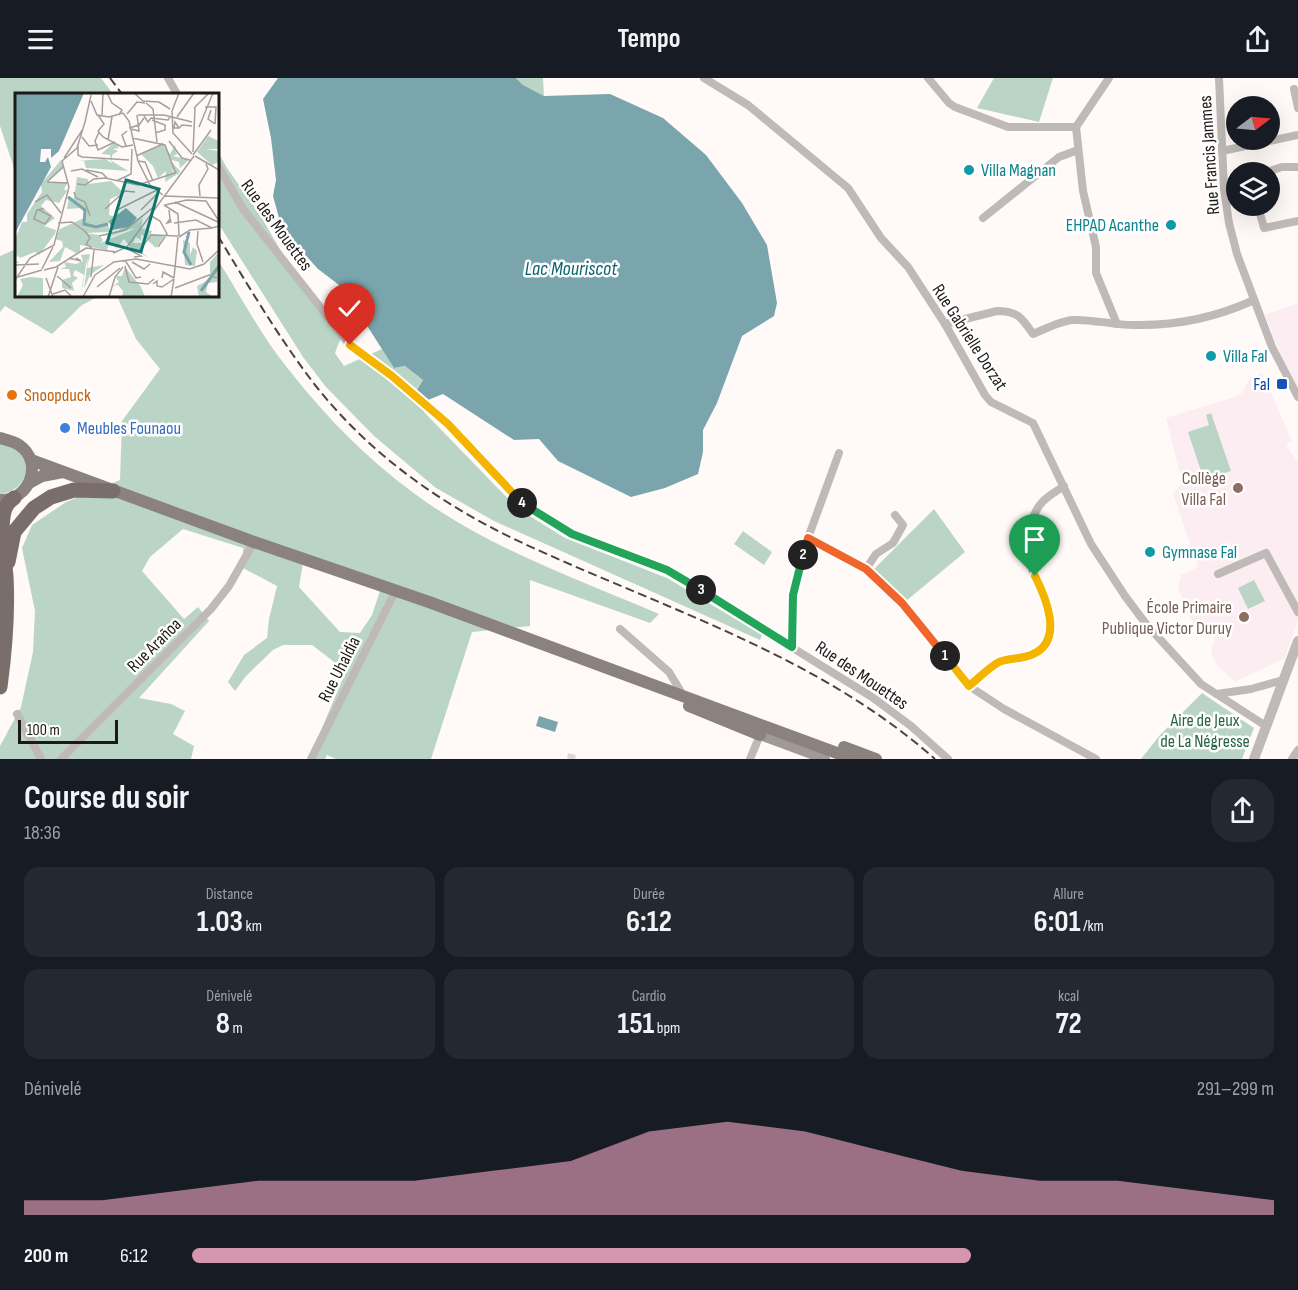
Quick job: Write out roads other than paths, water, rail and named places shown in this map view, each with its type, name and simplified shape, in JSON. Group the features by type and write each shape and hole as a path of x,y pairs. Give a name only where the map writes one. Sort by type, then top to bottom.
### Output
{"highway":[{"path":"6,577 14,532 34,508 51,497 74,490 113,490"},
{"path":"0,687 5,650 6,577 2,543 3,515 7,499"}],"main road":[{"path":"2,439 21,446 31,460 32,468 29,483 25,489 7,499"},
{"path":"31,460 853,759"},
{"path":"29,483 42,476 63,472"},
{"path":"580,659 647,690 825,759"},
{"path":"655,686 696,692 876,759"}],"street":[{"path":"168,78 176,93"},
{"name":"Rue Gabrielle Dorzat","path":"704,78 748,105 848,188 881,238 908,267 945,324 985,395 991,402 1033,423 1091,544 1146,624 1201,684 1266,726"},
{"path":"928,78 949,103 1008,127 1076,128"},
{"path":"1109,78 1076,128 1083,191 1096,247 1096,273 1117,324"},
{"name":"Rue Francis Jammes","path":"1219,78 1224,189 1229,223 1272,347 1288,382 1298,397"},
{"path":"1294,89 1298,108"},
{"path":"1222,151 1298,135"},
{"path":"983,218 1059,157 1078,150"},
{"path":"1280,168 1298,167"},
{"name":"Rue des Mouettes","path":"219,168 243,209 350,345 392,376 448,424 520,502 572,534 667,570 881,703 948,759"},
{"path":"1261,216 1264,228 1298,221"},
{"path":"945,324 1005,311 1020,315 1033,334 1071,320 1117,324 1195,321 1254,300"},
{"path":"1288,382 1298,405"},
{"path":"792,647 793,595 808,538 839,453"},
{"path":"969,686 999,662 1033,655 1045,644 1050,624 1044,594 1031,563 1030,532 1032,518 1039,506 1046,498 1064,486"},
{"path":"866,569 876,554 893,543 903,525 895,515"},
{"path":"808,538 866,569 902,603 969,686 1004,709 1096,759"},
{"name":"Rue Arañoa","path":"61,759 211,609 229,586 254,542"},
{"path":"1218,574 1266,553 1298,612"},
{"name":"Rue Uhaldia","path":"311,759 395,592"},
{"path":"620,629 669,672 680,690"},
{"path":"1254,759 1298,641"},
{"path":"1217,694 1283,680"},
{"path":"1236,706 1236,695 1239,690"},
{"path":"18,714 41,759"},
{"path":"750,759 760,735"},
{"path":"1292,759 1298,750"}],"water":[{"name":"Lac Mouriscot","path":"278,78 516,78 523,85 544,96 610,94 663,118 706,155 742,203 767,245 777,303 774,316 742,336 717,403 703,430 703,452 698,474 665,488 631,497 558,461 539,439 514,440 443,394 428,400 416,391 423,380 405,366 394,368 343,288 318,269 282,229 273,196 276,180 263,99"},
{"path":"539,716 558,722 555,732 536,726"}],"tunnel":[{"path":"571,759 572,754"}],"railway":[{"path":"110,78 121,93"},
{"path":"219,238 277,331 315,385 357,432 405,473 457,508 512,538 786,660 838,689 888,722 935,759"}],"place":[{"name":"Villa Magnan","path":"969,170"},
{"name":"EHPAD Acanthe","path":"1171,225"},
{"name":"Villa Fal","path":"1211,356"},
{"name":"Fal","path":"1282,384"},
{"name":"Snoopduck","path":"12,395"},
{"name":"Meubles Founaou","path":"65,428"},
{"name":"Collège Villa Fal","path":"1238,488"},
{"name":"Gymnase Fal","path":"1150,552"},
{"name":"École Primaire Publique Victor Duruy","path":"1244,617"}],"park label":[{"name":"Aire de Jeux de La Négresse","path":"1205,730"}]}
